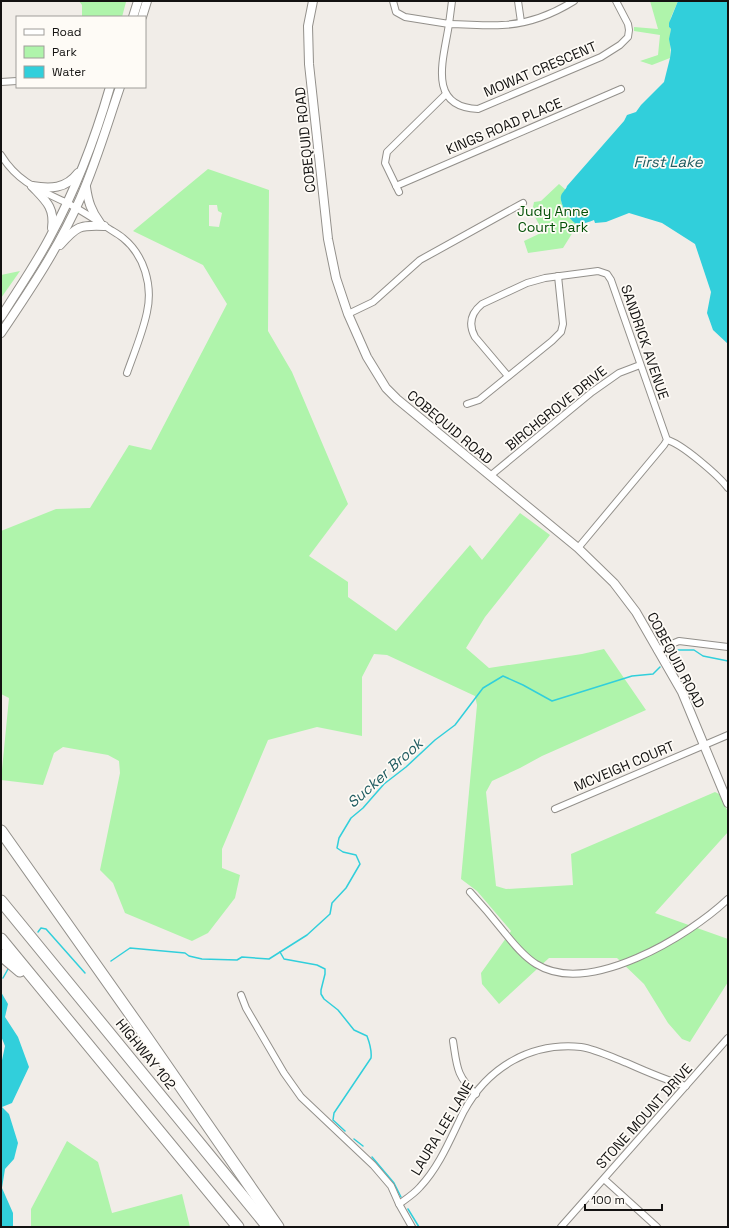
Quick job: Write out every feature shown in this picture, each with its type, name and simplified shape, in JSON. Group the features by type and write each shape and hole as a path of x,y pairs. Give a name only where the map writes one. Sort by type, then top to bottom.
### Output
{"highway":[{"path":"1,831 65,920 278,1227"},
{"path":"1,844 65,920"},
{"name":"HIGHWAY 102","path":"1,901 268,1227"},
{"path":"1,939 238,1227"},
{"path":"1,955 45,993"}],"main road":[{"path":"133,16 138,1"},
{"path":"142,16 147,1"},
{"name":"COBEQUID ROAD","path":"313,1 308,26 308,43 314,116 328,239 336,278 348,314 367,357 386,388 397,399 578,548 614,583 636,612 682,692 728,803"},
{"path":"1,317 50,238 67,203 92,144 110,88"},
{"path":"1,333 28,294 53,253 76,207 86,185 120,88"},
{"path":"32,186 48,188 61,186 70,182 84,164"},
{"path":"86,185 88,201 92,211 102,224"},
{"path":"32,186 51,208 54,220 50,238"},
{"path":"53,253 72,232 80,227 102,224"}],"street":[{"path":"392,1 396,12 405,17 450,24 503,25 548,15 574,1"},
{"path":"446,94 443,88 442,73 452,1"},
{"path":"518,1 521,22"},
{"name":"MOWAT CRESCENT","path":"446,94 456,104 470,109 478,109 601,57 620,45 628,37 628,24 616,1"},
{"path":"1,82 16,81"},
{"name":"KINGS ROAD PLACE","path":"446,94 387,152 385,162 398,189 621,89"},
{"path":"1,155 8,166 21,179 32,186 76,207 122,237 134,249 141,260 149,286 148,311 127,372"},
{"path":"348,314 373,302 420,260 523,203"},
{"name":"SANDRICK AVENUE","path":"508,376 474,337 470,323 476,309 482,304 527,283 558,276 598,271 603,272 610,277 665,443"},
{"path":"467,404 479,400 561,332 563,324 558,276"},
{"name":"BIRCHGROVE DRIVE","path":"490,476 592,392 619,373 640,365"},
{"path":"578,548 665,443 673,441 683,448 722,481 728,488"},
{"path":"657,650 679,641 728,648"},
{"name":"MCVEIGH COURT","path":"555,809 728,735"},
{"path":"470,892 517,947 536,964 551,971 576,974 608,968 632,960 664,946 697,925 728,899"},
{"path":"241,995 246,1008 284,1073 301,1097 373,1166 391,1186 412,1227"},
{"name":"STONE MOUNT DRIVE","path":"562,1227 728,1038"},
{"path":"453,1041 460,1076 476,1094"},
{"name":"LAURA LEE LANE","path":"399,1204 420,1188 434,1170 465,1110 484,1081 503,1066 529,1052 557,1047 582,1047 686,1086"},
{"path":"604,1178 657,1227"}],"green space":[{"path":"79,1 126,2 122,16 82,16 82,5"},
{"path":"650,1 678,1 671,17 669,27 671,29 670,58 652,65 640,61 658,55 660,35 634,31 634,27 658,29"},
{"path":"208,169 269,190 268,331 292,372 348,504 309,556 348,582 348,597 396,631 470,545 482,560 520,513 550,535 485,617 466,648 489,668 582,654 604,649 646,710 542,756 492,781 486,792 496,886 506,889 573,885 571,854 715,792 719,794 728,812 728,832 655,913 728,939 728,982 690,1042 682,1039 668,1023 644,984 617,958 549,958 499,1004 482,984 481,973 511,931 477,891 461,879 477,705 475,696 387,655 374,654 362,677 362,736 317,727 268,740 222,849 222,868 240,875 235,898 208,933 192,941 125,913 113,883 100,870 120,773 119,761 108,755 63,747 54,753 43,785 1,780 9,698 1,694 1,531 56,509 90,508 129,445 151,450 227,304 203,265 133,231","holes":["209,205 217,205 218,211 222,213 219,227 209,226"]},
{"name":"Judy Anne Court Park","path":"559,184 566,190 561,197 562,204 572,220 578,224 563,248 528,253 524,241 543,232 534,215 530,211 534,202 541,201"},
{"path":"20,271 1,298 1,275"},
{"path":"67,1141 98,1162 112,1213 182,1194 190,1227 31,1227 31,1209"}],"water":[{"name":"First Lake","path":"678,1 728,1 728,344 713,330 707,313 711,292 695,244 662,223 629,213 606,222 595,223 594,220 582,224 575,223 566,213 561,199 561,196 567,186 624,121 627,115 636,112 664,82 671,50 669,39 671,29 669,27 669,23"},
{"path":"1,992 8,1004 5,1017 18,1037 29,1067 12,1103 2,1107 9,1114 18,1143 14,1159 5,1169 2,1188 13,1213 13,1227 1,1227 1,1065 5,1046 1,1036"}],"waterway":[{"name":"Sucker Brook","path":"668,659 678,650 694,650 703,656 728,661"},
{"name":"Sucker Brook","path":"111,961 130,948 185,953 189,956 202,959 237,960 242,957 269,959 307,935 330,914 332,903 346,888 360,864 356,855 343,852 337,848 339,838 351,818 363,808 384,784 406,767 435,740 455,725 483,688 503,676 552,701 632,676 653,674 660,667"},
{"name":"Sucker Brook","path":"38,932 41,928 46,929 85,973"},
{"path":"280,952 284,959 317,965 325,969 321,990 321,994 324,999 338,1010 354,1030 367,1036 371,1050 371,1058 334,1113 333,1120 345,1131"},
{"name":"Sucker Brook","path":"3,978 8,969"},
{"path":"354,1139 363,1146"},
{"path":"372,1157 394,1183 401,1197"},
{"path":"408,1209 419,1227"}]}
